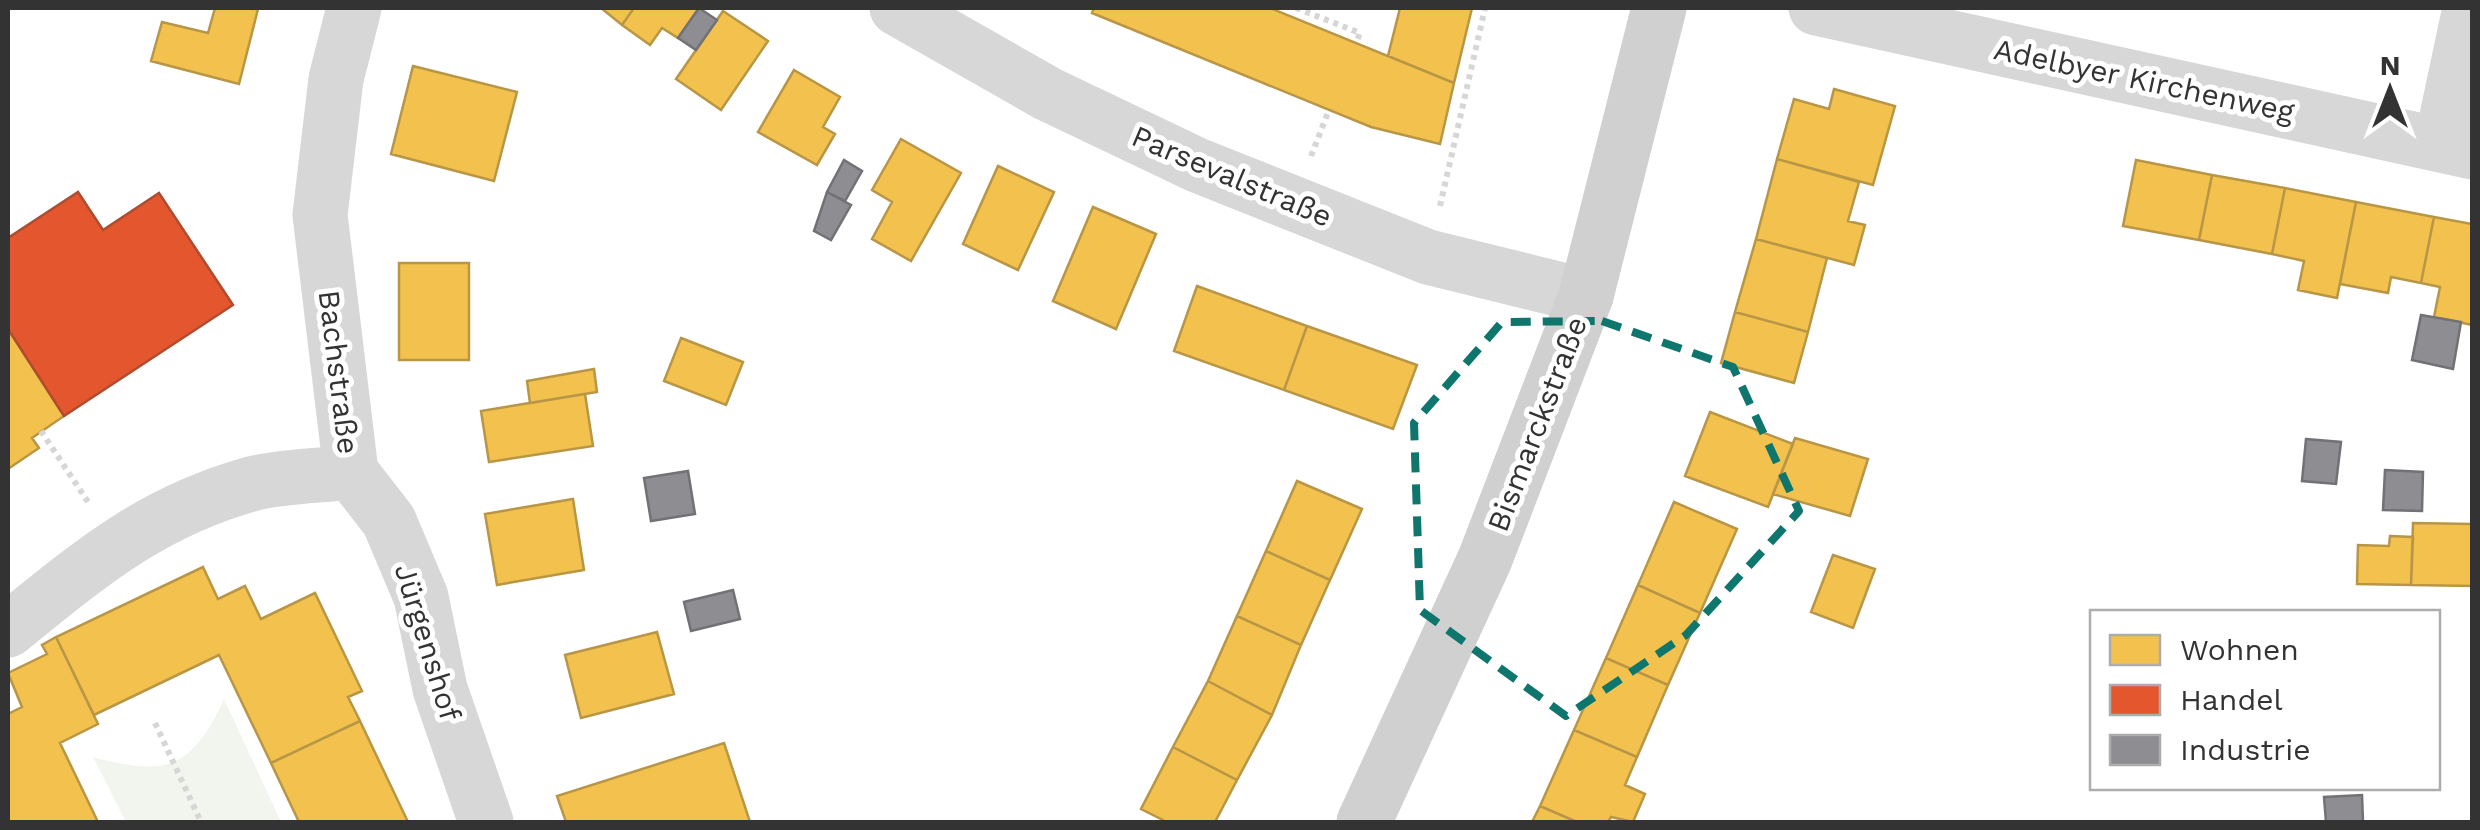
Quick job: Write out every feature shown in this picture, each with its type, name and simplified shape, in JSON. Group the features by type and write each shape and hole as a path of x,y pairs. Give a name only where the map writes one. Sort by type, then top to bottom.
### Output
{"main road":[{"name":"Bismarckstraße","path":"1364,822 1484,560 1586,296 1659,8"}],"street":[{"name":"Bachstraße","path":"8,630 115,543 182,506 255,483 351,472 320,215 336,79 354,8"},
{"name":"Parsevalstraße","path":"897,8 1048,94 1164,149 1428,258 1586,296"},
{"name":"Adelbyer Kirchenweg","path":"1816,8 2457,149"},
{"path":"2457,149 2470,8"},
{"name":"Jürgenshof","path":"351,472 389,521 420,597 440,689 486,822"}],"path":[{"path":"1296,8 1360,33 1356,43"},
{"path":"1428,258 1485,8"},
{"path":"42,431 115,543"},
{"path":"155,722 200,822"}],"highlighted area":[{"path":"1602,321 1733,367 1799,511 1686,635 1566,716 1420,610 1414,423 1502,322"}],"shaded area":[{"path":"224,699 281,822 126,822 93,757 140,766 174,762 200,740"}],"building: Wohnen":[{"path":"215,8 258,9 239,84 151,61 162,22 208,33"},
{"path":"601,8 634,8 622,25"},
{"path":"634,8 699,8 678,38 662,28 650,45 622,25"},
{"path":"1094,8 1270,8 1454,83 1440,144 1371,127 1092,13"},
{"path":"1400,8 1472,8 1454,83 1388,56"},
{"path":"723,11 768,41 721,110 676,79"},
{"path":"413,66 517,92 494,181 391,154"},
{"path":"794,70 840,97 823,127 835,134 817,165 758,132"},
{"path":"1834,89 1895,106 1873,185 1777,159 1794,99 1829,109"},
{"path":"901,139 961,173 911,261 872,239 892,202 872,190"},
{"path":"1777,159 1859,182 1848,221 1865,225 1854,265 1756,239"},
{"path":"2136,160 2212,175 2199,240 2123,226"},
{"path":"998,166 1054,192 1018,270 963,244"},
{"path":"2212,175 2285,188 2272,254 2199,240"},
{"path":"2285,188 2356,202 2337,298 2298,290 2304,261 2272,254"},
{"path":"2356,202 2434,217 2421,283 2391,277 2388,293 2340,284"},
{"path":"1093,207 1156,234 1116,329 1053,301"},
{"path":"2434,217 2472,224 2472,325 2434,317 2440,287 2421,283"},
{"path":"1756,239 1827,258 1808,332 1735,312"},
{"path":"399,263 469,263 469,360 399,360"},
{"path":"1197,286 1307,326 1284,390 1174,351"},
{"path":"1735,312 1808,332 1794,383 1721,363"},
{"path":"1307,326 1417,365 1393,429 1284,390"},
{"path":"8,329 64,416 32,438 39,448 8,469"},
{"path":"681,338 743,362 726,405 664,381"},
{"path":"594,369 597,392 530,403 527,381"},
{"path":"585,394 593,446 489,462 481,411"},
{"path":"1710,412 1793,444 1768,507 1685,476"},
{"path":"1795,438 1868,459 1850,516 1773,494"},
{"path":"1297,481 1362,509 1330,580 1266,551"},
{"path":"573,499 584,570 497,585 485,514"},
{"path":"1674,502 1737,529 1700,613 1638,585"},
{"path":"2413,523 2472,524 2472,586 2411,585"},
{"path":"2390,536 2413,537 2411,585 2357,584 2358,545 2389,546"},
{"path":"1266,551 1330,580 1301,645 1237,616"},
{"path":"1833,555 1875,569 1853,628 1811,612"},
{"path":"203,567 218,599 245,586 261,619 315,593 362,691 348,697 360,721 271,763 219,655 94,715 56,637"},
{"path":"1638,585 1700,613 1668,685 1606,658"},
{"path":"1237,616 1301,645 1272,715 1208,681"},
{"path":"657,632 674,694 581,718 565,655"},
{"path":"56,637 98,724 60,743 98,822 8,822 8,714 22,707 8,673 47,654 42,645"},
{"path":"1606,658 1668,685 1637,757 1574,730"},
{"path":"1208,681 1272,715 1237,780 1173,747"},
{"path":"360,721 408,822 299,822 271,763"},
{"path":"1574,730 1637,757 1625,785 1645,794 1633,822 1611,817 1608,822 1577,822 1540,806"},
{"path":"724,743 750,822 566,822 557,796"},
{"path":"1173,747 1237,780 1215,822 1167,822 1141,809"},
{"path":"1540,806 1577,822 1532,822"}],"building: Handel":[{"path":"78,192 103,230 159,193 233,305 64,416 8,329 8,238"}],"building: Industrie":[{"path":"699,8 717,20 696,50 678,38"},
{"path":"844,160 862,171 845,201 827,192"},
{"path":"827,192 851,205 831,240 814,231"},
{"path":"2421,315 2461,322 2453,369 2412,360"},
{"path":"2306,439 2341,442 2336,484 2302,481"},
{"path":"2385,470 2423,472 2422,511 2383,510"},
{"path":"688,471 695,514 651,521 644,478"},
{"path":"733,590 740,619 691,631 684,602"},
{"path":"2362,795 2363,822 2326,822 2324,797"}]}
